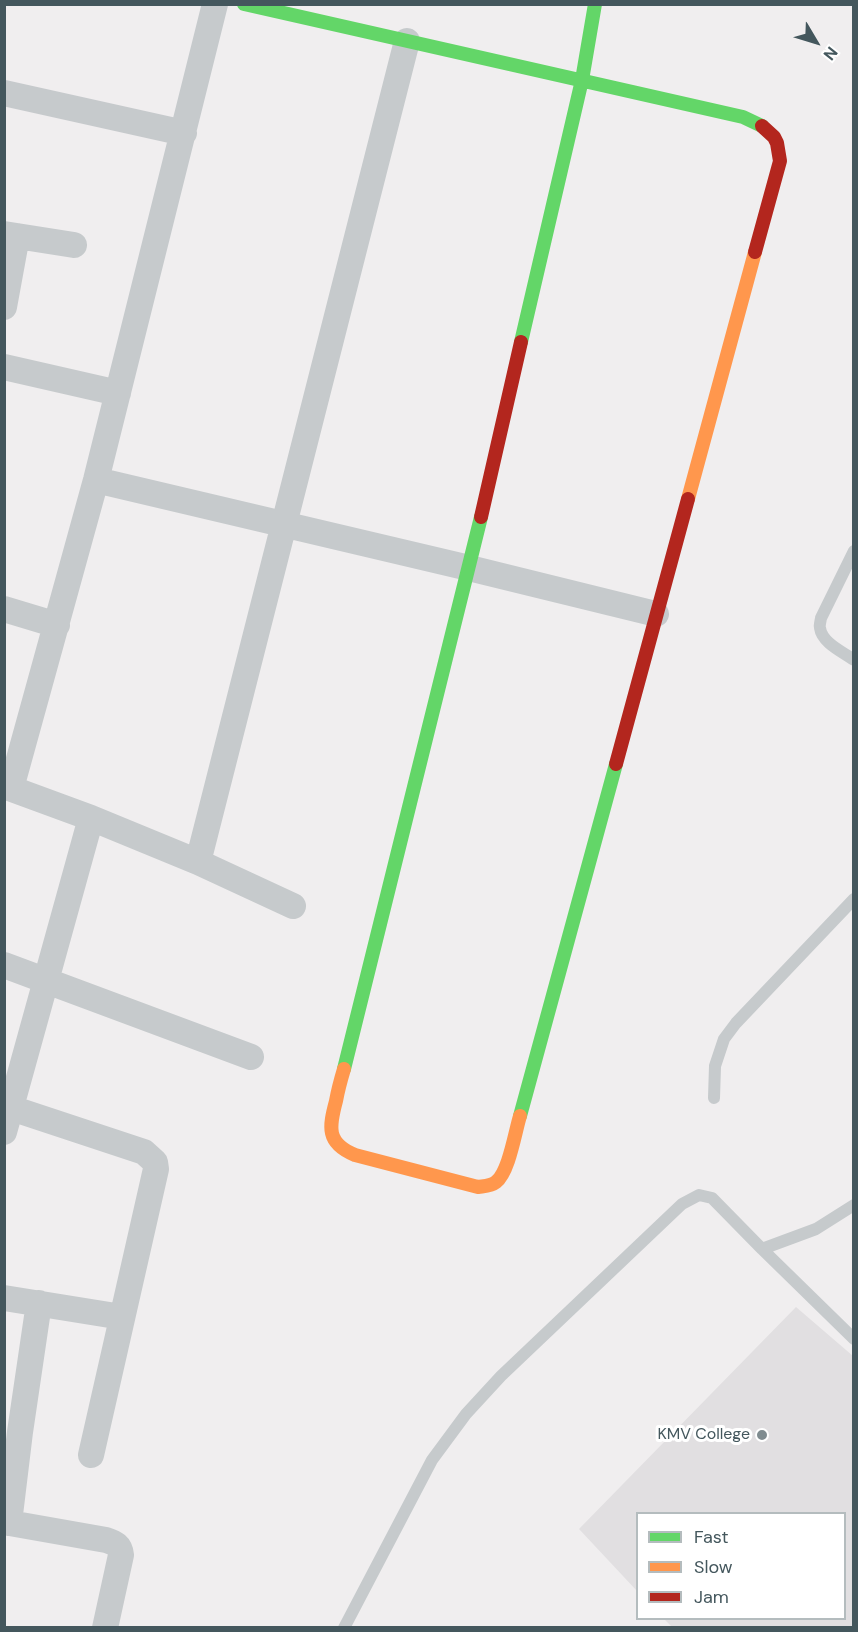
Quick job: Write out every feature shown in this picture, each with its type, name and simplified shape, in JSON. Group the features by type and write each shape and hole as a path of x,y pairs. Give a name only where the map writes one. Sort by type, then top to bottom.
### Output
{"street":[{"path":"215,4 96,480 57,625 8,787 92,818 198,862 292,906"},
{"path":"244,4 582,80 743,117 763,126 772,133 778,144 780,161 506,1166 500,1180 490,1186 478,1187 343,1150 332,1138 330,1124 470,568 582,80 595,4"},
{"path":"198,862 406,41"},
{"path":"4,93 184,133"},
{"path":"4,307 11,235 74,245"},
{"path":"4,367 118,393"},
{"path":"96,480 656,614"},
{"path":"4,609 57,625"},
{"path":"4,1132 92,818"},
{"path":"4,965 250,1057"},
{"path":"11,1108 144,1152 155,1162 156,1169 91,1455"},
{"path":"4,1298 122,1317"},
{"path":"39,1303 12,1430 7,1522 106,1540 116,1544 121,1555 105,1628"}],"lane":[{"path":"854,551 821,618 819,628 822,636 854,660"},
{"path":"714,1098 715,1066 724,1039 736,1023 854,899"},
{"path":"344,1628 432,1460 466,1414 501,1376 682,1204 699,1195 712,1198 854,1340"},
{"path":"762,1249 816,1229 854,1205"}],"shaded area":[{"name":"KMV College","path":"796,1307 853,1356 853,1627 672,1627 665,1620 846,1620 846,1512 636,1512 636,1590 579,1529"}],"traffic: fast":[{"path":"244,4 743,117 762,126"},
{"path":"521,342 582,80 595,4"},
{"path":"344,1069 481,517"},
{"path":"520,1116 616,764"}],"traffic: slow":[{"path":"688,499 755,252"},
{"path":"344,1069 331,1126 334,1139 355,1155 478,1187 487,1186 496,1182 505,1170 520,1116"}],"traffic: jam":[{"path":"755,252 780,161 774,137 762,126"},
{"path":"481,517 521,342"},
{"path":"616,764 688,499"}],"place":[{"name":"KMV College","path":"762,1435"}]}
